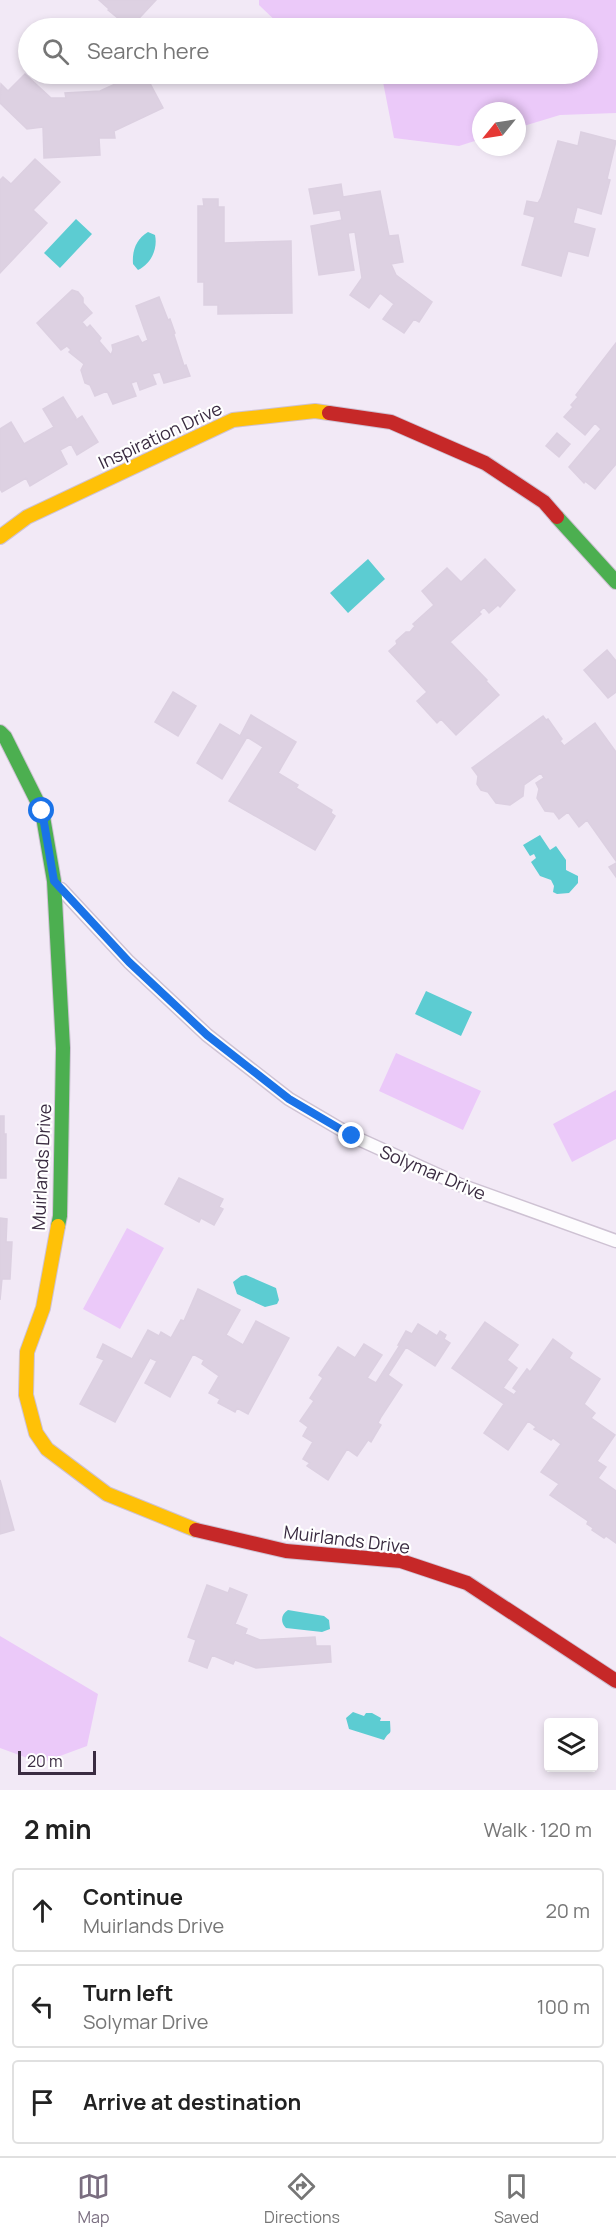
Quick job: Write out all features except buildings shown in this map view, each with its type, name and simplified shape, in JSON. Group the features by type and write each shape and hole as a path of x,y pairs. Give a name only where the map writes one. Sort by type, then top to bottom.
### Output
{"street":[{"name":"Inspiration Drive","path":"0,537 27,517 233,420 315,411 391,422 485,463 543,502 616,582"},
{"name":"Muirlands Drive","path":"0,732 5,737 42,811 54,881 63,1048 60,1216 43,1308 27,1352 26,1395 36,1433 47,1449 107,1494 188,1528 286,1551 401,1561 467,1583 616,1681"}],"lane":[{"name":"Solymar Drive","path":"54,881 129,962 181,1011 207,1035 289,1099 352,1136 460,1185 616,1241"}],"shaded area":[{"path":"259,0 616,0 616,113 560,115 526,125 526,102 472,102 472,142 459,146 394,138 383,84 598,84 598,18 273,18 259,5"},
{"path":"396,1053 481,1091 463,1130 379,1091"},
{"path":"616,1090 616,1139 572,1162 553,1124"},
{"path":"127,1228 164,1248 120,1329 83,1309"},
{"path":"0,1636 98,1694 87,1746 41,1763 0,1748"}],"water":[{"path":"76,219 92,234 60,268 44,253"},
{"path":"148,232 155,235 154,251 147,264 138,270 133,264 134,250 140,238"},
{"path":"368,559 385,579 348,613 330,593"},
{"path":"540,835 550,850 556,846 566,860 566,870 578,876 578,883 569,893 553,892 554,886 551,880 540,876 531,862 536,858 534,854 530,856 523,845"},
{"path":"426,991 472,1012 461,1036 415,1014"},
{"path":"246,1275 276,1288 279,1300 277,1304 265,1307 237,1294 233,1282"},
{"path":"288,1610 324,1616 329,1620 330,1629 322,1632 286,1628 282,1618"},
{"path":"353,1712 364,1716 366,1713 372,1713 381,1718 380,1721 390,1721 390,1733 384,1740 349,1729 346,1718"}],"traffic: fast":[{"path":"557,517 616,582"},
{"path":"0,732 5,737 42,811 54,881 63,1048 58,1226"}],"traffic: slow":[{"path":"0,537 27,517 233,420 315,411 329,413"},
{"path":"58,1226 43,1308 27,1352 26,1395 36,1433 47,1449 107,1494 196,1530"}],"traffic: jam":[{"path":"329,413 391,422 485,463 544,502 557,517"},
{"path":"196,1530 286,1551 401,1561 467,1583 616,1681"}],"route":[{"path":"42,811 54,881 129,962 207,1035 289,1099 352,1136"}]}
